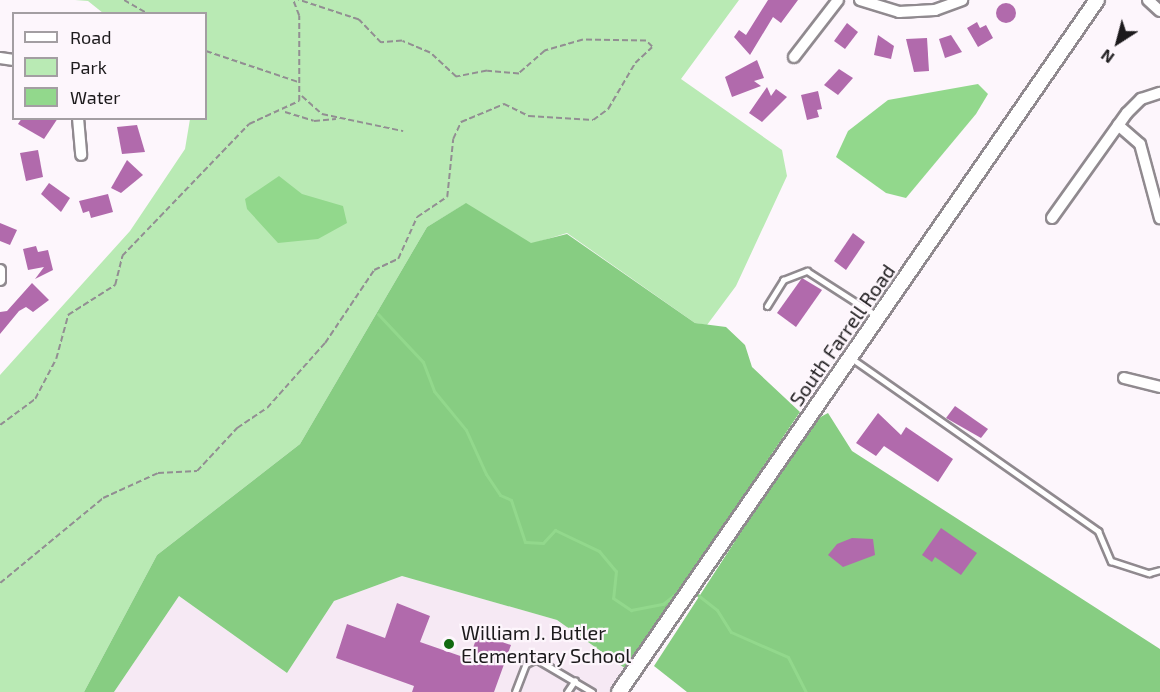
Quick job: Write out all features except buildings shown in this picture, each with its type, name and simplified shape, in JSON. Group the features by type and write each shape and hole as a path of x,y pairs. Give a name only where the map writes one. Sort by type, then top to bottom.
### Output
{"street":[{"path":"794,57 838,0"},
{"path":"860,0 899,12 935,10 962,0"},
{"name":"South Farrell Road","path":"619,692 1097,0"},
{"path":"1148,0 1160,11"},
{"path":"1052,218 1118,125 1141,99 1160,93"},
{"path":"78,120 81,155"},
{"path":"1118,125 1140,144 1160,218"},
{"path":"0,270 0,280"},
{"path":"1124,378 1160,387"}],"lane":[{"path":"767,306 783,280 807,271 878,317"},
{"path":"850,357 1098,531 1111,561 1149,573 1160,570"},
{"path":"515,692 526,664 536,659 592,692"},
{"path":"567,692 575,680"}],"path":[{"path":"124,0 145,12"},
{"path":"293,0 298,16 298,82 301,95 312,110 338,119 403,131"},
{"path":"0,583 103,498 158,473 196,471 237,428 267,408 326,343 374,270 398,259 417,217 447,197 453,139 461,122 504,104 529,116 593,120 608,109 635,63 652,47 646,41 583,40 545,51 519,74 456,77 430,53 402,41 381,43 359,20 298,0"},
{"path":"207,51 298,82"},
{"path":"284,112 301,95"},
{"path":"0,425 27,407 42,387 73,309 115,285 122,256 249,124 273,111 314,121 338,119"}],"shaded area":[{"path":"466,203 531,243 567,234 695,323 726,327 745,345 752,367 800,412 626,669 557,620 402,576 334,601 287,673 179,596 114,692 84,692 157,555 300,444 427,227"},
{"path":"828,413 852,451 1160,649 1160,692 687,692 654,666 813,421"},
{"name":"William J. Butler Elementary School","path":"402,576 557,620 626,669 609,692 114,692 179,596 287,673 334,601"}],"green space":[{"path":"75,0 739,0 681,79 782,150 787,176 736,286 707,325 695,323 567,233 531,244 465,204 427,227 300,444 157,555 84,692 0,692 0,375 130,231 185,149 190,120 207,120 207,12 102,12 88,1"}],"water":[{"path":"978,84 988,94 976,114 906,198 886,193 836,157 848,131 888,100"},
{"path":"279,176 302,194 343,206 347,223 318,239 278,243 247,209 245,199"}],"waterway":[{"path":"378,314 423,362 434,391 466,430 486,474 500,495 511,500 525,542 543,543 555,530 599,551 616,571 613,598 631,610 663,604 679,591"},
{"path":"694,592 717,610 731,632 788,657 806,692"}],"place":[{"name":"William J. Butler Elementary School","path":"449,644"}]}
